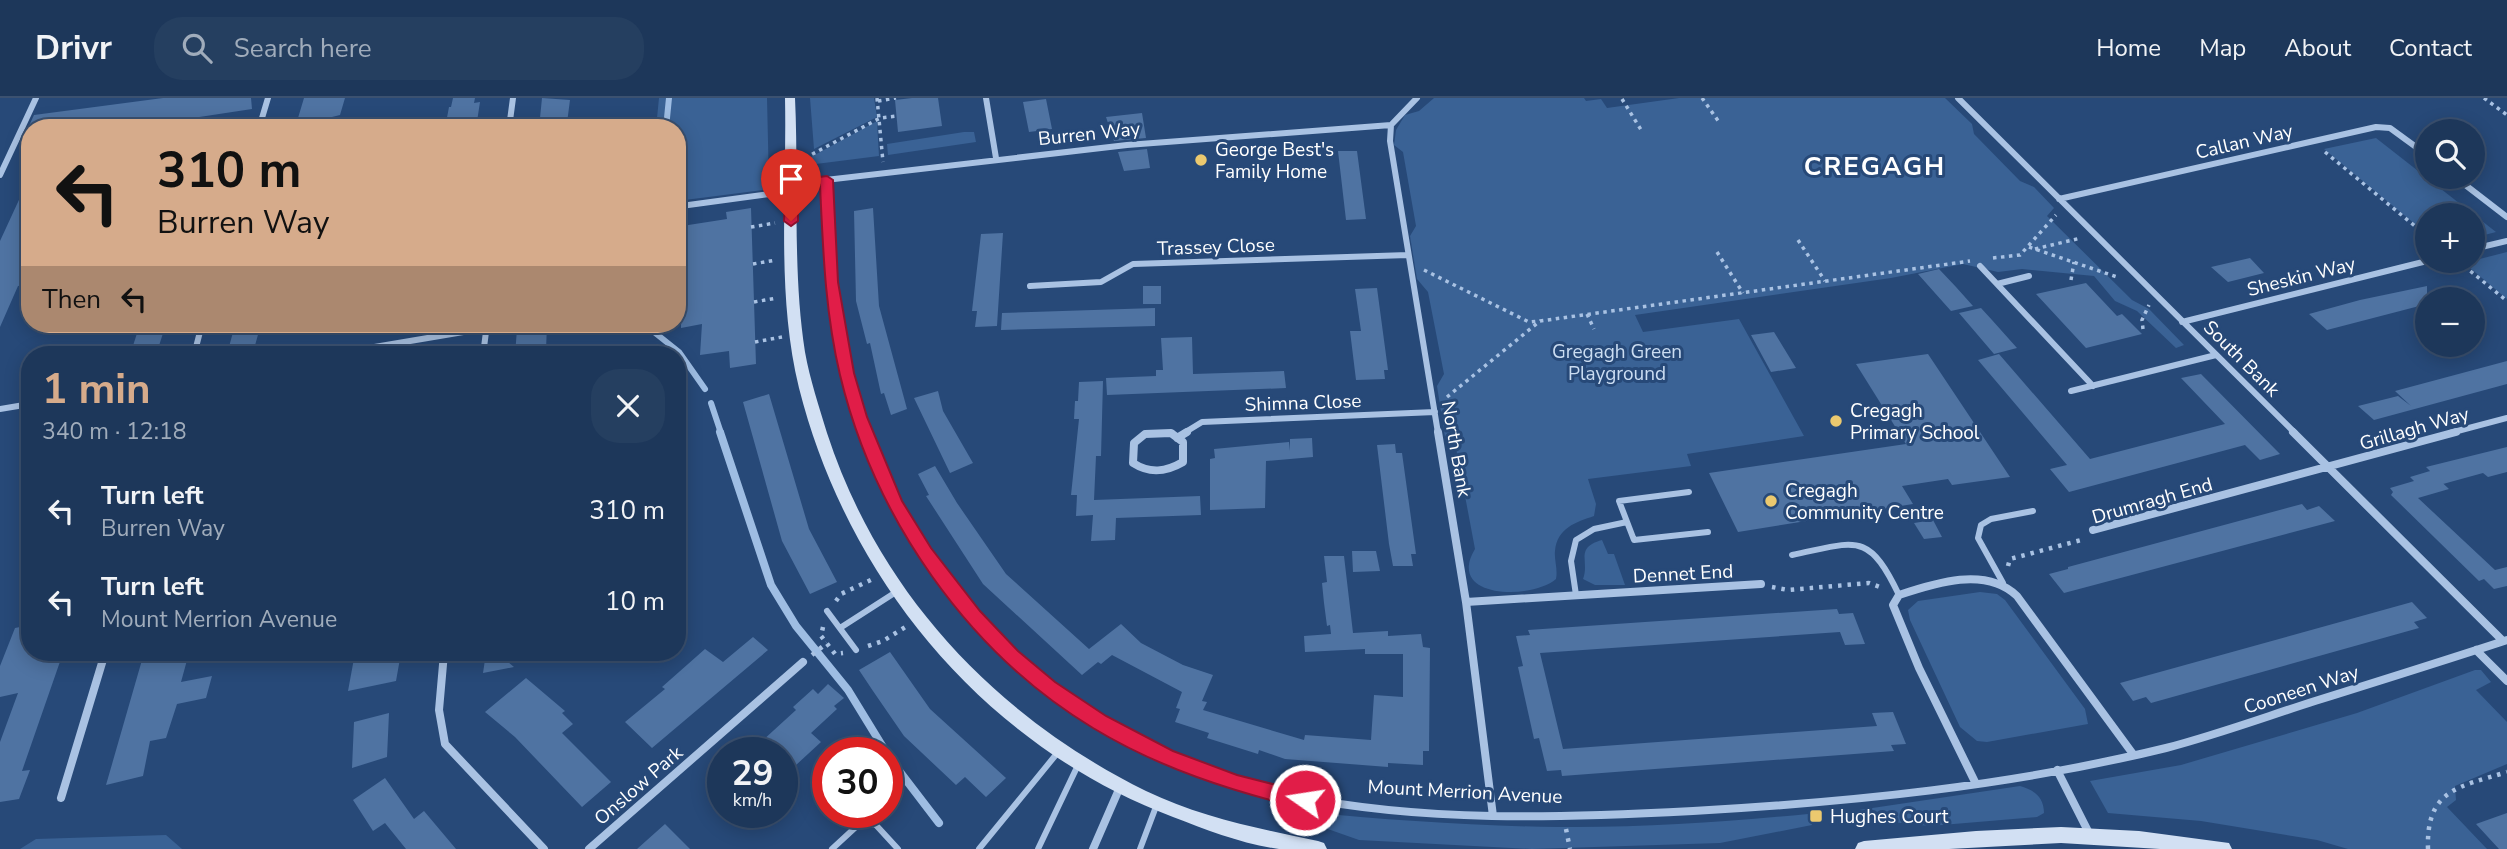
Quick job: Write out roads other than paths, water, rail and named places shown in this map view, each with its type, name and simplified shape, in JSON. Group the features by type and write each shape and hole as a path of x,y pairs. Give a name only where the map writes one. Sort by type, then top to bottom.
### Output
{"street":[{"path":"26,119 36,98"},
{"path":"262,119 268,98"},
{"path":"510,119 513,98"},
{"path":"790,98 792,295 806,389 830,462 858,527 896,592 926,632 977,687 1035,736 1079,764 1120,787 1200,821 1250,836 1318,849"},
{"path":"986,98 996,158"},
{"path":"1391,125 1396,116 1417,98"},
{"name":"South Bank","path":"1958,98 2505,640"},
{"name":"Burren Way","path":"791,188 827,180 996,158 1141,143 1391,125"},
{"name":"North Bank","path":"1391,125 1390,141 1466,602 1493,816"},
{"name":"Callan Way","path":"2062,202 2382,126 2397,131 2415,145"},
{"path":"0,175 21,130"},
{"name":"Mount Merrion Avenue","path":"827,180 828,244 838,326 850,384 894,504 925,553 974,616 1012,657 1099,722 1167,757 1237,784 1319,802 1493,816 1564,817 1780,805 1898,795 2057,770"},
{"path":"686,206 791,188"},
{"path":"2471,189 2507,217"},
{"path":"2485,246 2507,241"},
{"name":"Trassey Close","path":"1030,286 1101,282 1133,264 1408,255"},
{"path":"1978,263 2093,386"},
{"name":"Sheskin Way","path":"2182,322 2415,264"},
{"path":"1997,284 2029,276"},
{"path":"377,346 448,333"},
{"path":"2071,391 2216,355"},
{"path":"0,409 21,406"},
{"name":"Shimna Close","path":"1177,438 1202,422 1436,412"},
{"name":"Grillagh Way","path":"2329,468 2507,418"},
{"path":"1171,433 1177,438 1183,442 1183,462 1169,471 1144,472 1133,463 1133,443 1145,434 1171,433"},
{"name":"Drumragh End","path":"2094,530 2329,468"},
{"path":"1976,784 1898,621 1893,605 1899,595 1912,590 1983,579 2003,583 2017,596 2133,754"},
{"name":"Dennet End","path":"1466,602 1761,584"},
{"name":"Cooneen Way","path":"2057,770 2213,734 2505,640"},
{"path":"2476,650 2507,681"},
{"path":"61,799 103,661"},
{"path":"443,661 438,707 439,727 445,744 544,849"},
{"name":"Onslow Park","path":"589,849 803,662"},
{"path":"2057,770 2090,835"},
{"path":"1093,849 1120,787"},
{"path":"1864,849 1978,838 2090,835 2169,841 2223,849"}],"lane":[{"path":"1689,492 1619,501 1634,540 1708,532"},
{"path":"2003,583 1978,538 1981,525 1992,519 2033,511"},
{"path":"1576,595 1569,558 1574,540 1589,529 1627,522"},
{"path":"1792,555 1843,546 1865,548 1878,558 1899,595"},
{"path":"839,628 896,592"},
{"path":"827,611 856,650"},
{"path":"979,849 1059,751"},
{"path":"1038,849 1079,764"},
{"path":"1140,849 1157,804"},
{"path":"832,849 858,825 875,824 898,849"}],"waterway":[{"path":"667,119 669,98"},
{"path":"655,333 672,346"},
{"path":"686,362 705,389"},
{"path":"711,403 721,433"},
{"path":"720,432 771,585 796,626 848,690 877,737"},
{"path":"903,776 939,823"}],"place":[{"name":"George Best's Family Home","path":"1201,160"},
{"name":"Cregagh Primary School","path":"1836,421"},
{"name":"Cregagh Community Centre","path":"1771,501"},
{"name":"Hughes Court","path":"1816,816"}],"district":[{"name":"CREGAGH","path":"1875,166"}],"park label":[{"name":"Gregagh Green Playground","path":"1617,362"}]}
